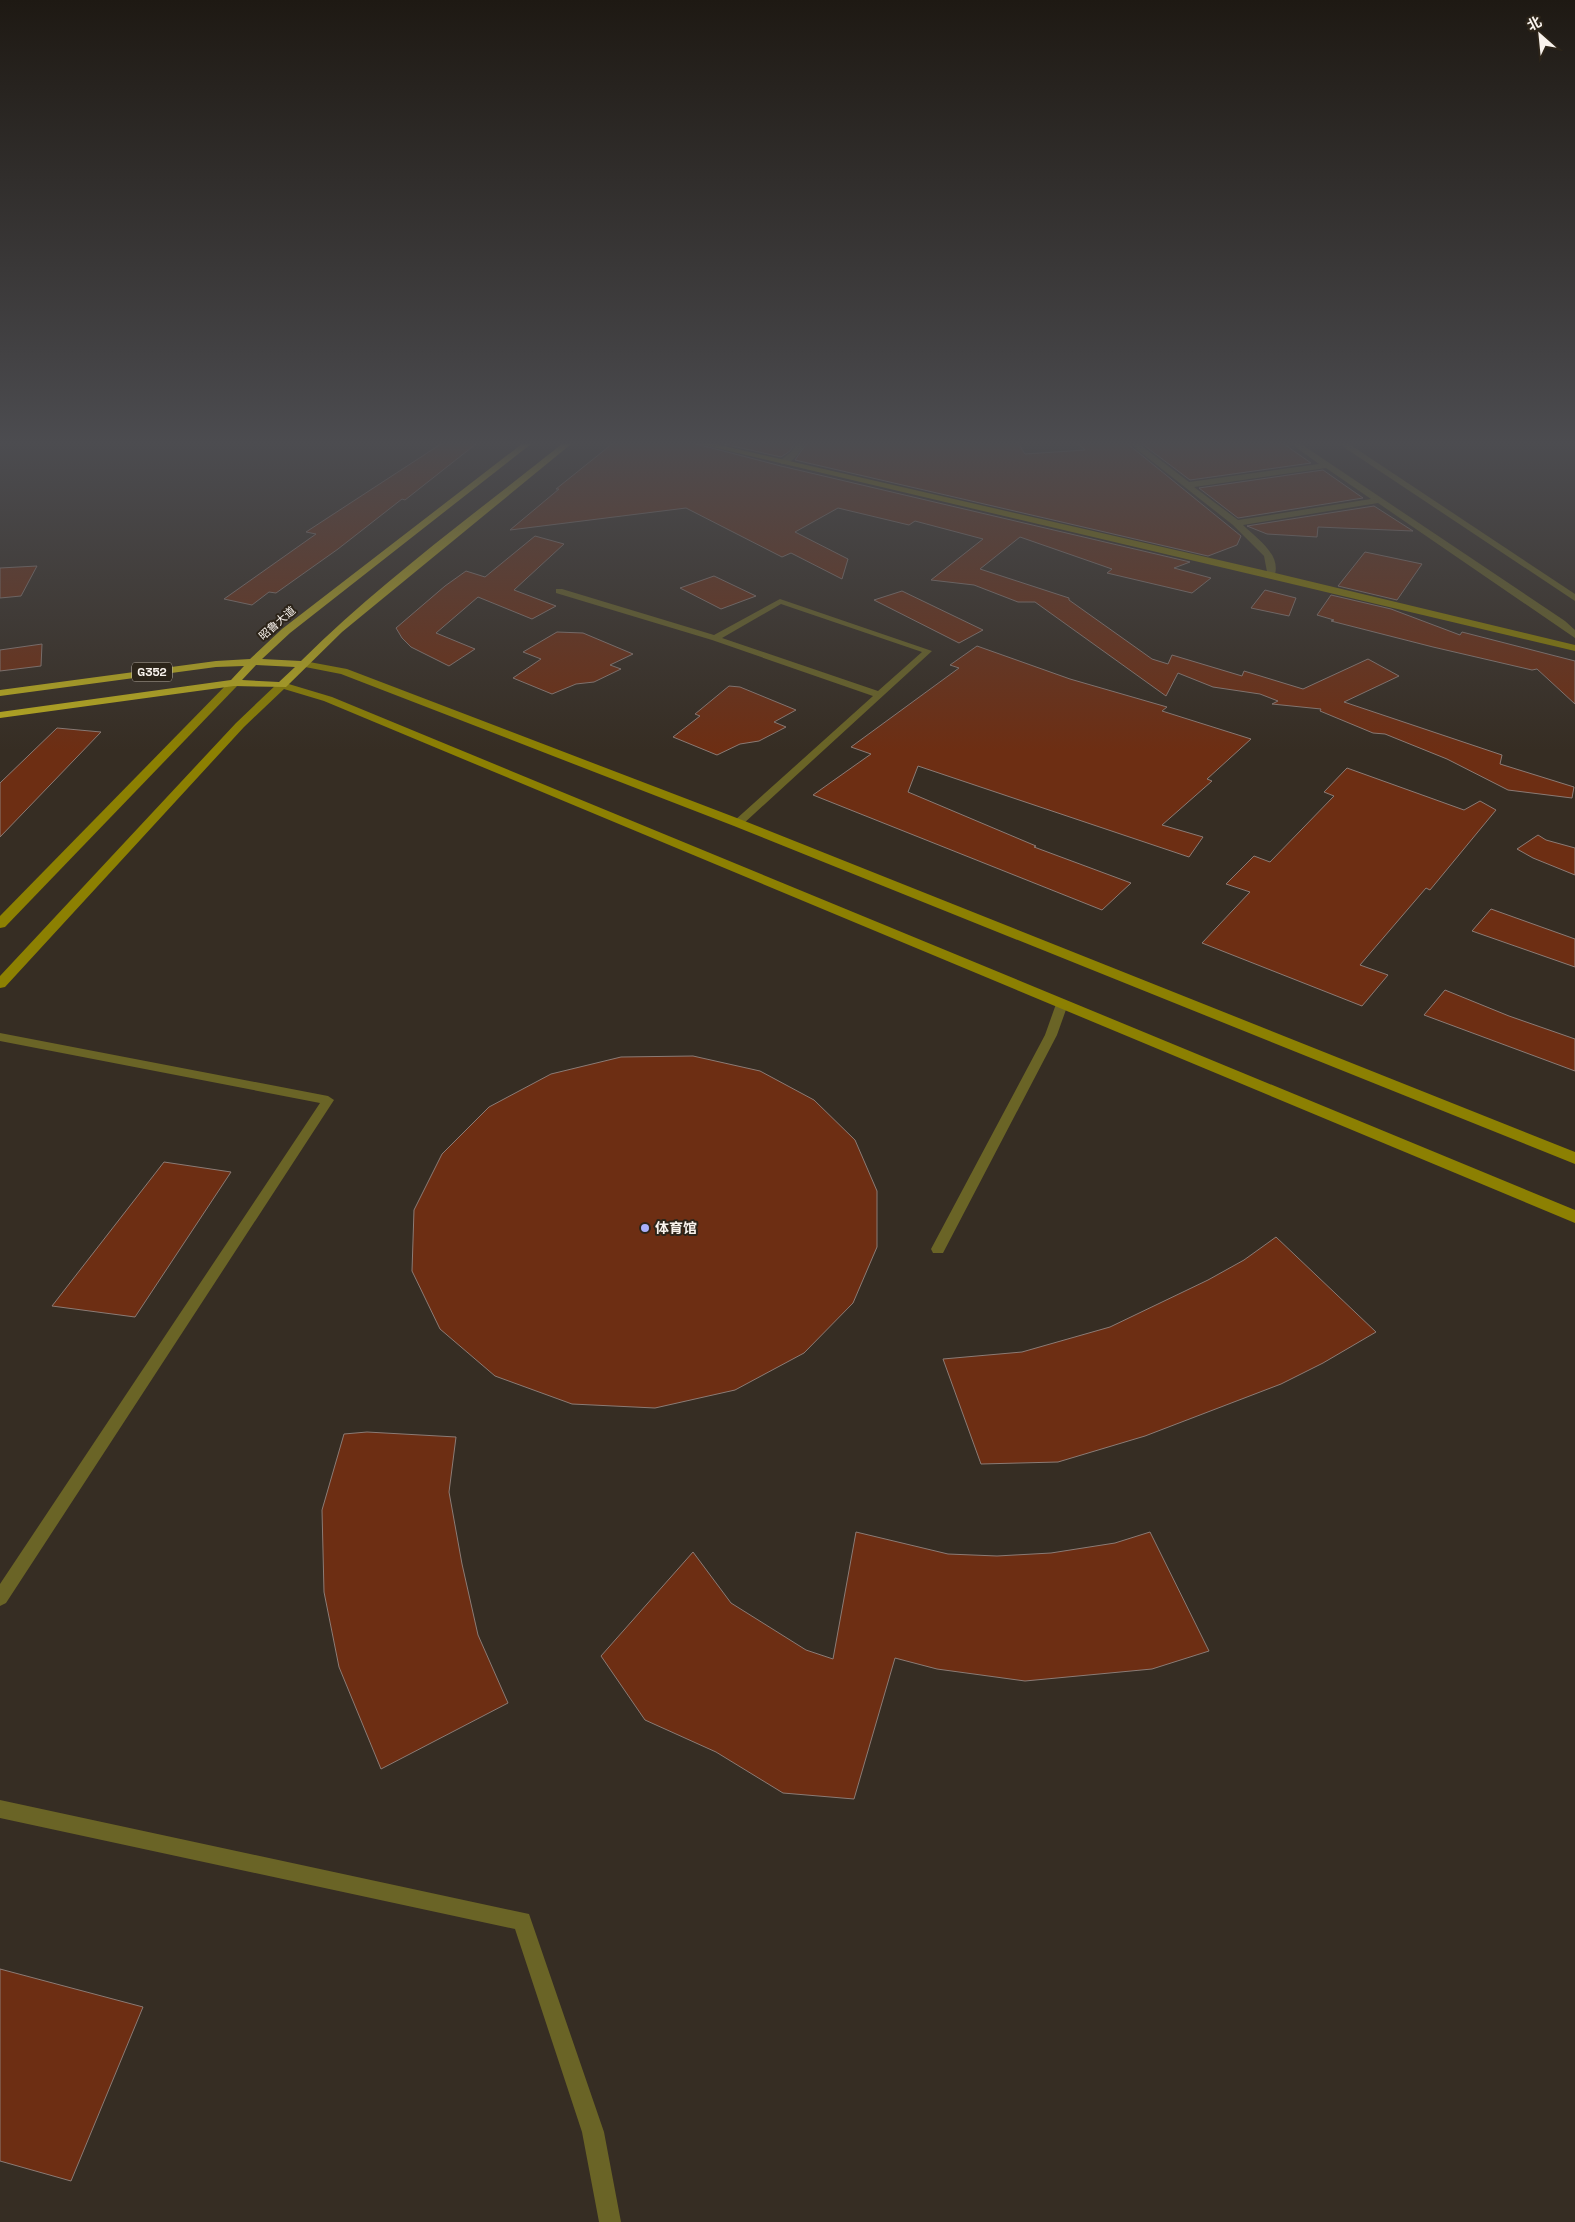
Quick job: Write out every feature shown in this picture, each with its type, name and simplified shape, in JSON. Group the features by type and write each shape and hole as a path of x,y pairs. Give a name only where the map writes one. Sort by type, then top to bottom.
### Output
{"highway":[{"name":"昭鲁大道","path":"234,683 286,630 398,544"},
{"path":"282,686 338,630 444,544"},
{"name":"G352","path":"0,693 196,667 253,662 304,664"},
{"name":"G352","path":"0,715 234,683 282,686"}],"main road":[{"path":"1139,544 1575,648"},
{"path":"304,664 343,670 738,823 1575,1158"},
{"path":"0,924 234,683"},
{"path":"0,984 240,725 282,686 328,699 1575,1217"}],"street":[{"path":"1257,544 1268,555 1271,563 1271,574"},
{"path":"1445,544 1561,623 1575,635"},
{"path":"1493,544 1575,598"}],"lane":[{"path":"559,591 715,638 880,695"},
{"path":"715,638 780,601 928,651 738,823"},
{"path":"938,1250 1051,1034 1062,1004"},
{"path":"0,1037 328,1100 0,1598"},
{"path":"0,1809 522,1921 593,2132 610,2222"}],"building":[{"path":"302,544 345,544 276,593 269,592 252,605 224,599"},
{"path":"526,544 564,544 514,590 556,606 532,619 478,597 436,633 475,649 449,666 411,647 402,638 396,628 445,586 466,571 485,577"},
{"path":"756,544 818,544 848,559 842,579 791,553 782,557"},
{"path":"977,544 1012,544 980,569 1069,598 1069,600 1152,659 1168,664 1172,655 1242,676 1244,671 1303,689 1368,659 1399,676 1344,702 1502,755 1500,764 1574,787 1572,798 1508,790 1447,759 1385,734 1373,733 1320,711 1321,709 1272,704 1278,701 1260,694 1213,687 1178,673 1166,696 1035,602 1018,602 974,585 931,580"},
{"path":"1039,544 1112,544 1190,562 1174,568 1211,578 1192,593 1107,573 1112,569"},
{"path":"1155,544 1238,544 1208,556"},
{"path":"1365,552 1422,564 1397,600 1338,586"},
{"path":"37,566 21,596 0,598 0,568"},
{"path":"714,576 756,596 721,609 680,588"},
{"path":"1265,590 1296,598 1289,616 1251,608"},
{"path":"902,591 983,630 959,643 874,600"},
{"path":"1331,595 1391,609 1460,635 1462,632 1575,661 1575,704 1537,669 1532,670 1433,647 1331,621 1334,620 1317,615"},
{"path":"557,632 583,633 633,654 610,665 621,669 594,682 576,684 552,694 513,678 541,659 523,652"},
{"path":"42,644 41,666 0,671 0,650"},
{"path":"977,646 1070,679 1167,707 1162,711 1251,739 1207,779 1212,781 1162,825 1203,837 1189,857 918,766 908,792 1036,846 1034,847 1131,883 1102,910 813,795 871,754 851,747 959,668 950,665"},
{"path":"729,686 740,687 796,710 774,722 786,727 759,741 740,744 717,755 673,737 700,716 695,714"},
{"path":"57,728 101,732 0,837 0,783"},
{"path":"1347,768 1464,810 1480,801 1496,810 1430,890 1426,888 1360,965 1388,975 1362,1006 1202,943 1250,892 1226,884 1254,856 1270,862 1334,796 1324,792"},
{"path":"1538,835 1546,840 1575,848 1575,875 1533,858 1517,849"},
{"path":"1491,909 1575,939 1575,967 1472,931"},
{"path":"1445,990 1509,1016 1575,1039 1575,1071 1424,1015"},
{"name":"体育馆","path":"693,1056 760,1071 814,1100 855,1140 877,1191 877,1247 853,1303 804,1353 735,1390 655,1408 572,1404 495,1376 440,1329 412,1271 414,1210 442,1154 489,1107 551,1074 621,1057"},
{"path":"164,1162 231,1172 135,1317 52,1306"},
{"path":"1276,1237 1376,1332 1323,1363 1281,1384 1145,1436 1058,1462 981,1464 943,1359 1022,1352 1110,1327 1208,1280 1244,1260"},
{"path":"367,1432 456,1437 449,1492 462,1564 478,1635 508,1703 381,1769 339,1667 324,1592 322,1510 344,1434"},
{"path":"856,1532 948,1554 997,1556 1051,1553 1115,1543 1150,1532 1209,1651 1152,1669 1025,1681 937,1669 895,1658 854,1799 783,1793 716,1752 645,1720 601,1656 693,1552 731,1603 806,1650 833,1659"},
{"path":"0,1969 143,2007 71,2181 0,2161"}],"place":[{"name":"体育馆","path":"645,1228"}]}
